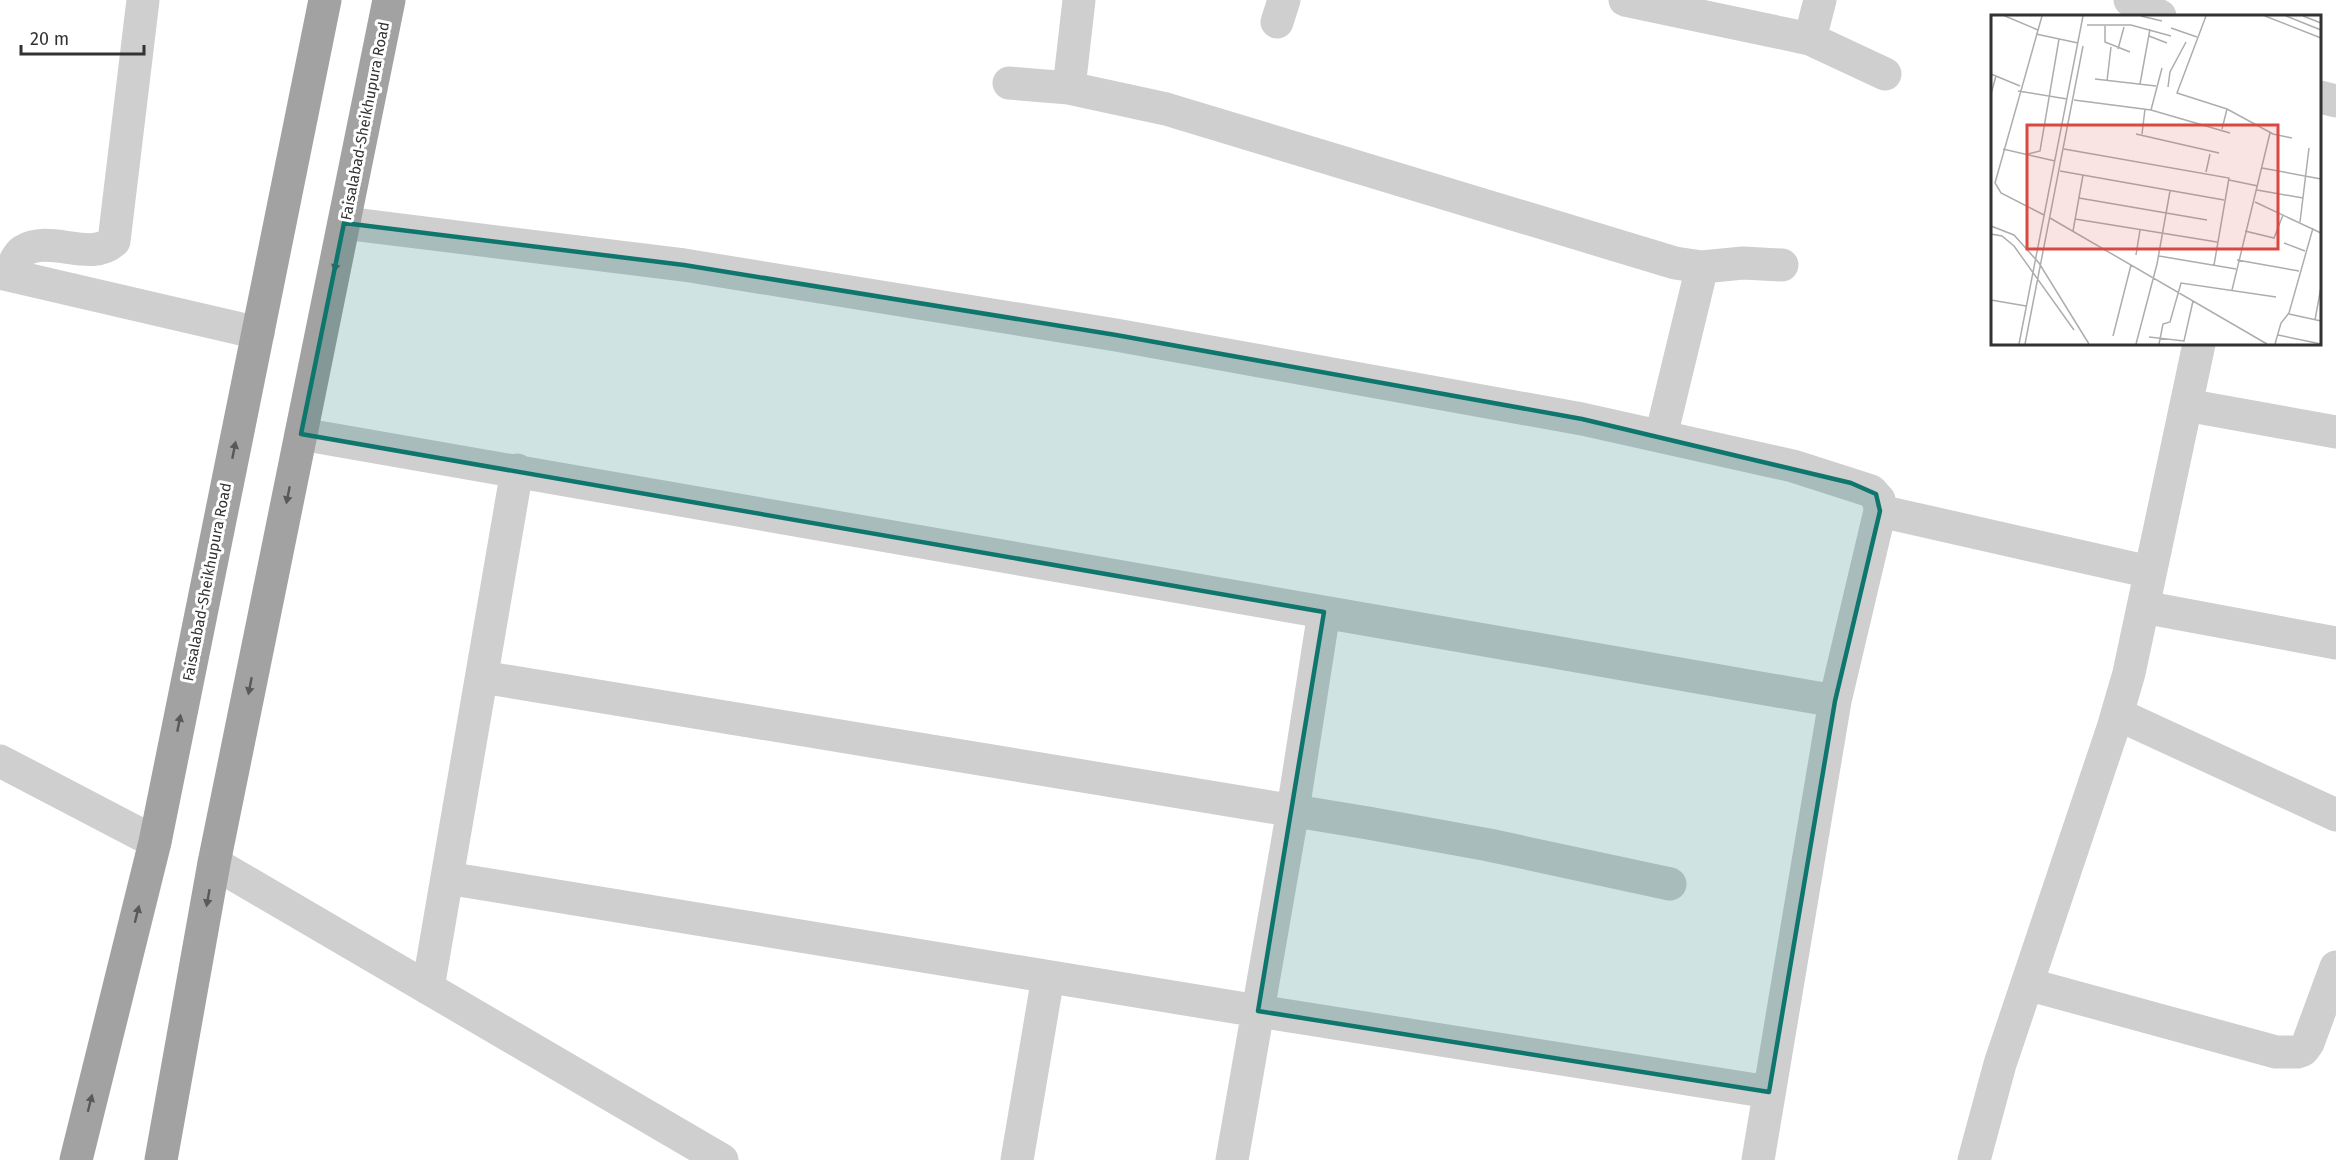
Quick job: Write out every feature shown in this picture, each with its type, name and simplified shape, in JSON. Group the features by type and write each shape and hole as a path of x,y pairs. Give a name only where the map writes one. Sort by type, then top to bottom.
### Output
{"highway":[{"name":"Faisalabad-Sheikhupura Road","path":"76,1160 155,842 325,0"},
{"name":"Faisalabad-Sheikhupura Road","path":"161,1160 214,863 389,0"}],"street":[{"path":"143,0 114,241 98,249 44,246 30,248 21,252 5,274 258,333"},
{"path":"1069,88 1079,0"},
{"path":"1625,0 1810,39 1885,74"},
{"path":"1810,39 1820,0"},
{"path":"2130,0 2158,15"},
{"path":"1009,83 1069,88 1166,109 1674,263 1702,267 1743,263 1782,265"},
{"path":"2321,97 2336,101"},
{"path":"344,223 684,265 1116,335 1475,399 1660,436 1793,466 1851,483 1876,494 1880,511 1835,701 1758,1160"},
{"path":"1660,436 1702,267"},
{"path":"1974,1160 2000,1064 2117,714 2143,607 2199,345"},
{"path":"2186,405 2336,432"},
{"path":"301,434 1835,701"},
{"path":"428,988 517,470"},
{"path":"1880,511 2150,572"},
{"path":"2143,607 2336,643"},
{"path":"1232,1160 1293,810 1324,612"},
{"path":"482,677 1293,810 1489,845 1670,884"},
{"path":"2117,714 2336,815"},
{"path":"0,761 155,842"},
{"path":"214,863 722,1160"},
{"path":"447,878 1769,1092"},
{"path":"2027,984 2264,1049 2287,1053 2303,1050 2308,1043 2336,967"},
{"path":"1017,1160 1048,977"}],"highlighted area":[{"path":"344,223 684,265 1116,335 1582,419 1851,483 1876,494 1880,511 1835,701 1769,1092 1258,1011 1324,612 301,434"}]}
